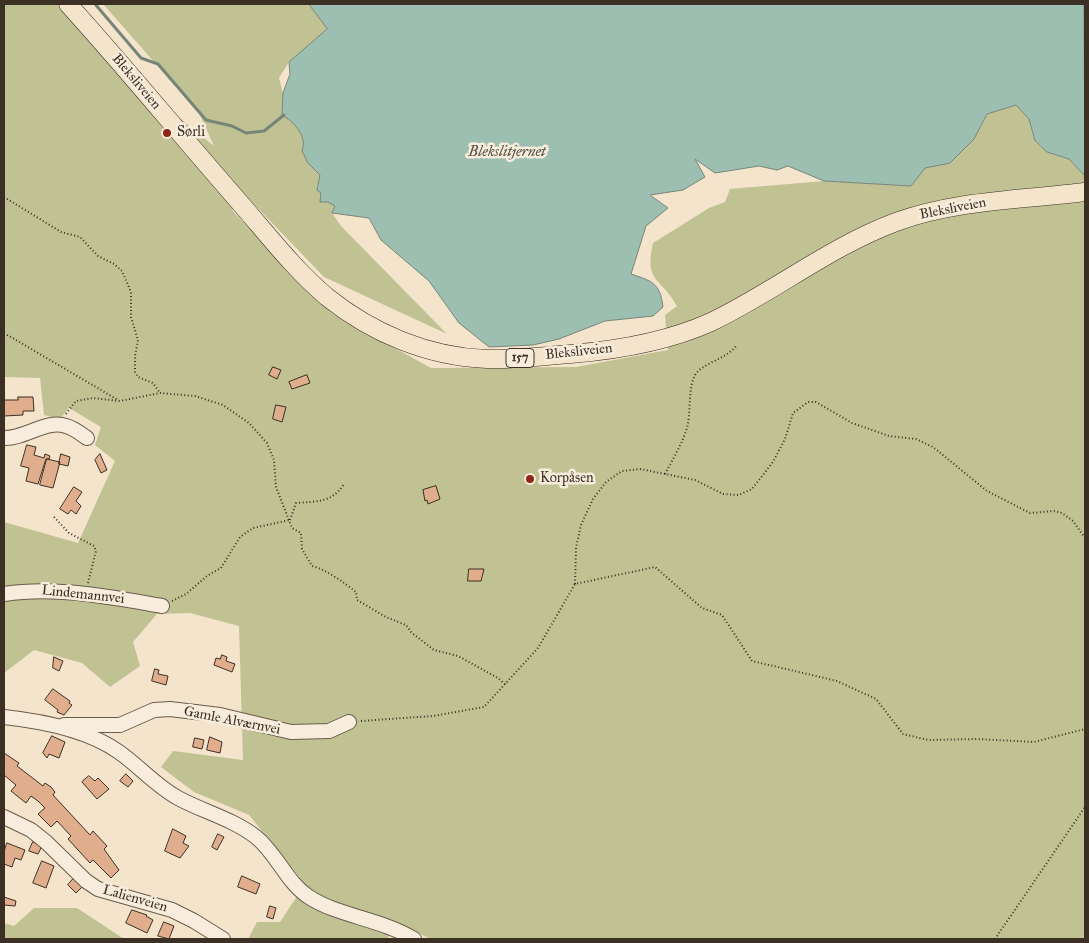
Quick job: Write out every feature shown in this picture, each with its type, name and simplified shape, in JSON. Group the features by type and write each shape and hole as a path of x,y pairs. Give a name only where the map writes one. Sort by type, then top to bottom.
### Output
{"main road":[{"name":"Bleksliveien","path":"68,4 268,236 326,296 386,334 418,347 451,355 490,359 520,358 614,349 655,341 709,323 857,239 909,218 966,205 1085,192"}],"street":[{"path":"4,438 15,438 47,427 62,425 87,438"},
{"name":"Lindemannvei","path":"4,594 30,590 86,593 162,606"},
{"name":"Gamle Alværnvei","path":"4,717 55,725 120,725 144,713 165,709 220,716 291,732 329,731 338,729 349,722"},
{"name":"Gamle Alværnvei","path":"55,725 108,746 173,795 247,831 263,843 307,896 325,905 372,920 414,939"},
{"name":"Lalienveien","path":"4,816 41,838 98,889 172,910 223,939"}],"path":[{"path":"4,197 61,232 80,237 98,256 114,264 122,271 131,292 131,317 138,340 135,372 138,377 152,384 160,393"},
{"path":"4,333 120,401"},
{"path":"665,474 681,444 687,427 694,376 702,368 730,354 737,345"},
{"path":"62,425 76,401 93,398 120,401 160,393 196,396 223,405 250,423 266,443 274,460 276,487 292,528 301,533 302,550 312,566 324,569 329,576 348,585 356,592 357,600 406,626 434,650 458,656 498,678 506,686"},
{"path":"349,722 433,716 484,707 506,686 538,648 575,584 576,548 581,525 593,500 606,482 622,471 640,469 695,480 723,494 740,495 752,489 773,462 785,439 793,413 808,402 816,402 852,423 889,436 916,439 933,447 987,490 1030,513 1054,511 1062,513 1073,522 1085,538"},
{"path":"290,520 296,503 322,501 337,495 344,484"},
{"path":"54,517 69,533 94,546 96,551 86,593"},
{"path":"162,606 186,594 207,576 221,568 240,537 253,528 290,520"},
{"path":"575,584 655,567 702,608 722,615 752,661 837,680 876,699 903,734 928,740 977,739 1034,742 1085,729"},
{"path":"995,939 1085,807"}],"green space":[{"path":"4,4 81,4 176,115 214,146 199,113 103,4 309,4 327,29 289,62 279,78 283,93 282,115 299,130 303,140 302,151 308,163 320,175 317,189 321,193 321,198 335,206 332,213 341,226 447,334 324,277 249,199 232,210 333,314 431,368 576,367 668,350 665,315 677,306 652,273 651,256 653,243 709,208 725,202 730,189 824,181 911,186 925,168 950,163 974,139 987,114 1016,105 1029,119 1035,142 1047,152 1069,159 1085,176 1085,939 431,939 397,924 387,939 248,939 257,922 280,922 305,884 249,815 194,792 161,767 173,751 243,760 239,626 190,613 157,614 133,642 140,666 110,687 82,663 34,650 4,673 4,522 78,543 115,461 95,445 101,427 69,408 60,419 44,415 40,378 4,377"},
{"path":"34,908 77,908 124,939 4,939 4,923 14,926"}],"water":[{"name":"Blekslitjernet","path":"309,4 1084,4 1085,176 1069,159 1047,152 1035,141 1029,119 1016,105 987,114 974,139 950,163 925,168 911,186 824,181 788,166 777,170 759,166 715,173 695,159 705,177 683,190 650,195 668,208 646,226 631,274 649,281 657,287 663,307 653,316 605,321 559,339 533,345 489,347 459,323 429,281 381,240 369,218 332,213 335,206 328,202 320,202 321,193 317,190 320,175 308,163 302,151 303,140 298,130 291,121 282,115 283,93 290,74 289,62 327,29"}],"building":[{"path":"273,367 281,370 277,379 269,375"},
{"path":"307,375 310,383 292,389 289,382"},
{"path":"18,397 33,397 34,411 23,411 23,415 4,416 4,400 18,400"},
{"path":"276,405 286,407 282,422 273,419"},
{"path":"27,445 36,447 34,455 44,458 45,454 50,456 49,459 46,459 38,484 26,481 29,468 21,466"},
{"path":"61,454 70,457 68,466 59,464"},
{"path":"100,454 107,470 101,473 95,460"},
{"path":"47,459 60,462 53,488 40,485"},
{"path":"436,486 440,499 428,504 427,500 425,501 423,490"},
{"path":"74,487 82,492 76,501 81,506 76,514 71,510 68,514 60,509"},
{"path":"469,569 484,569 481,581 468,581"},
{"path":"222,655 227,657 226,661 235,664 232,672 214,665 216,658 220,659"},
{"path":"54,657 63,661 59,671 53,668"},
{"path":"155,669 159,670 158,674 168,676 166,685 152,681"},
{"path":"53,689 70,701 69,703 72,705 64,715 57,712 58,710 45,700"},
{"path":"52,736 65,742 59,758 49,754 47,758 43,753"},
{"path":"210,737 222,742 220,753 207,750"},
{"path":"195,738 204,740 202,749 193,747"},
{"path":"4,753 19,763 17,766 43,786 45,783 51,787 55,792 53,795 90,835 93,831 107,846 104,849 119,870 111,878 93,860 90,863 68,839 71,836 57,821 51,827 38,814 45,808 38,801 31,796 26,803 11,791 16,785 4,775"},
{"path":"126,774 133,781 128,787 120,781"},
{"path":"89,776 95,781 98,778 109,789 97,799 82,782"},
{"path":"173,829 186,836 183,843 189,846 180,858 165,851"},
{"path":"218,834 224,837 217,850 212,847"},
{"path":"33,842 42,846 38,854 29,851"},
{"path":"7,843 25,850 21,860 15,858 12,867 4,864 4,852"},
{"path":"42,861 54,866 46,888 33,883"},
{"path":"242,876 260,884 256,894 238,887"},
{"path":"74,878 83,886 76,893 68,885"},
{"path":"4,897 16,901 15,906 4,905"},
{"path":"270,906 276,908 273,919 267,917"},
{"path":"132,910 147,915 153,920 147,933 126,923"},
{"path":"164,922 174,926 169,939 158,936"}],"waterway":[{"path":"95,4 141,58 158,64 206,120 232,126 246,133 264,131 284,115"}],"place":[{"name":"Sørli","path":"167,133"},
{"name":"Korpåsen","path":"530,479"}]}
